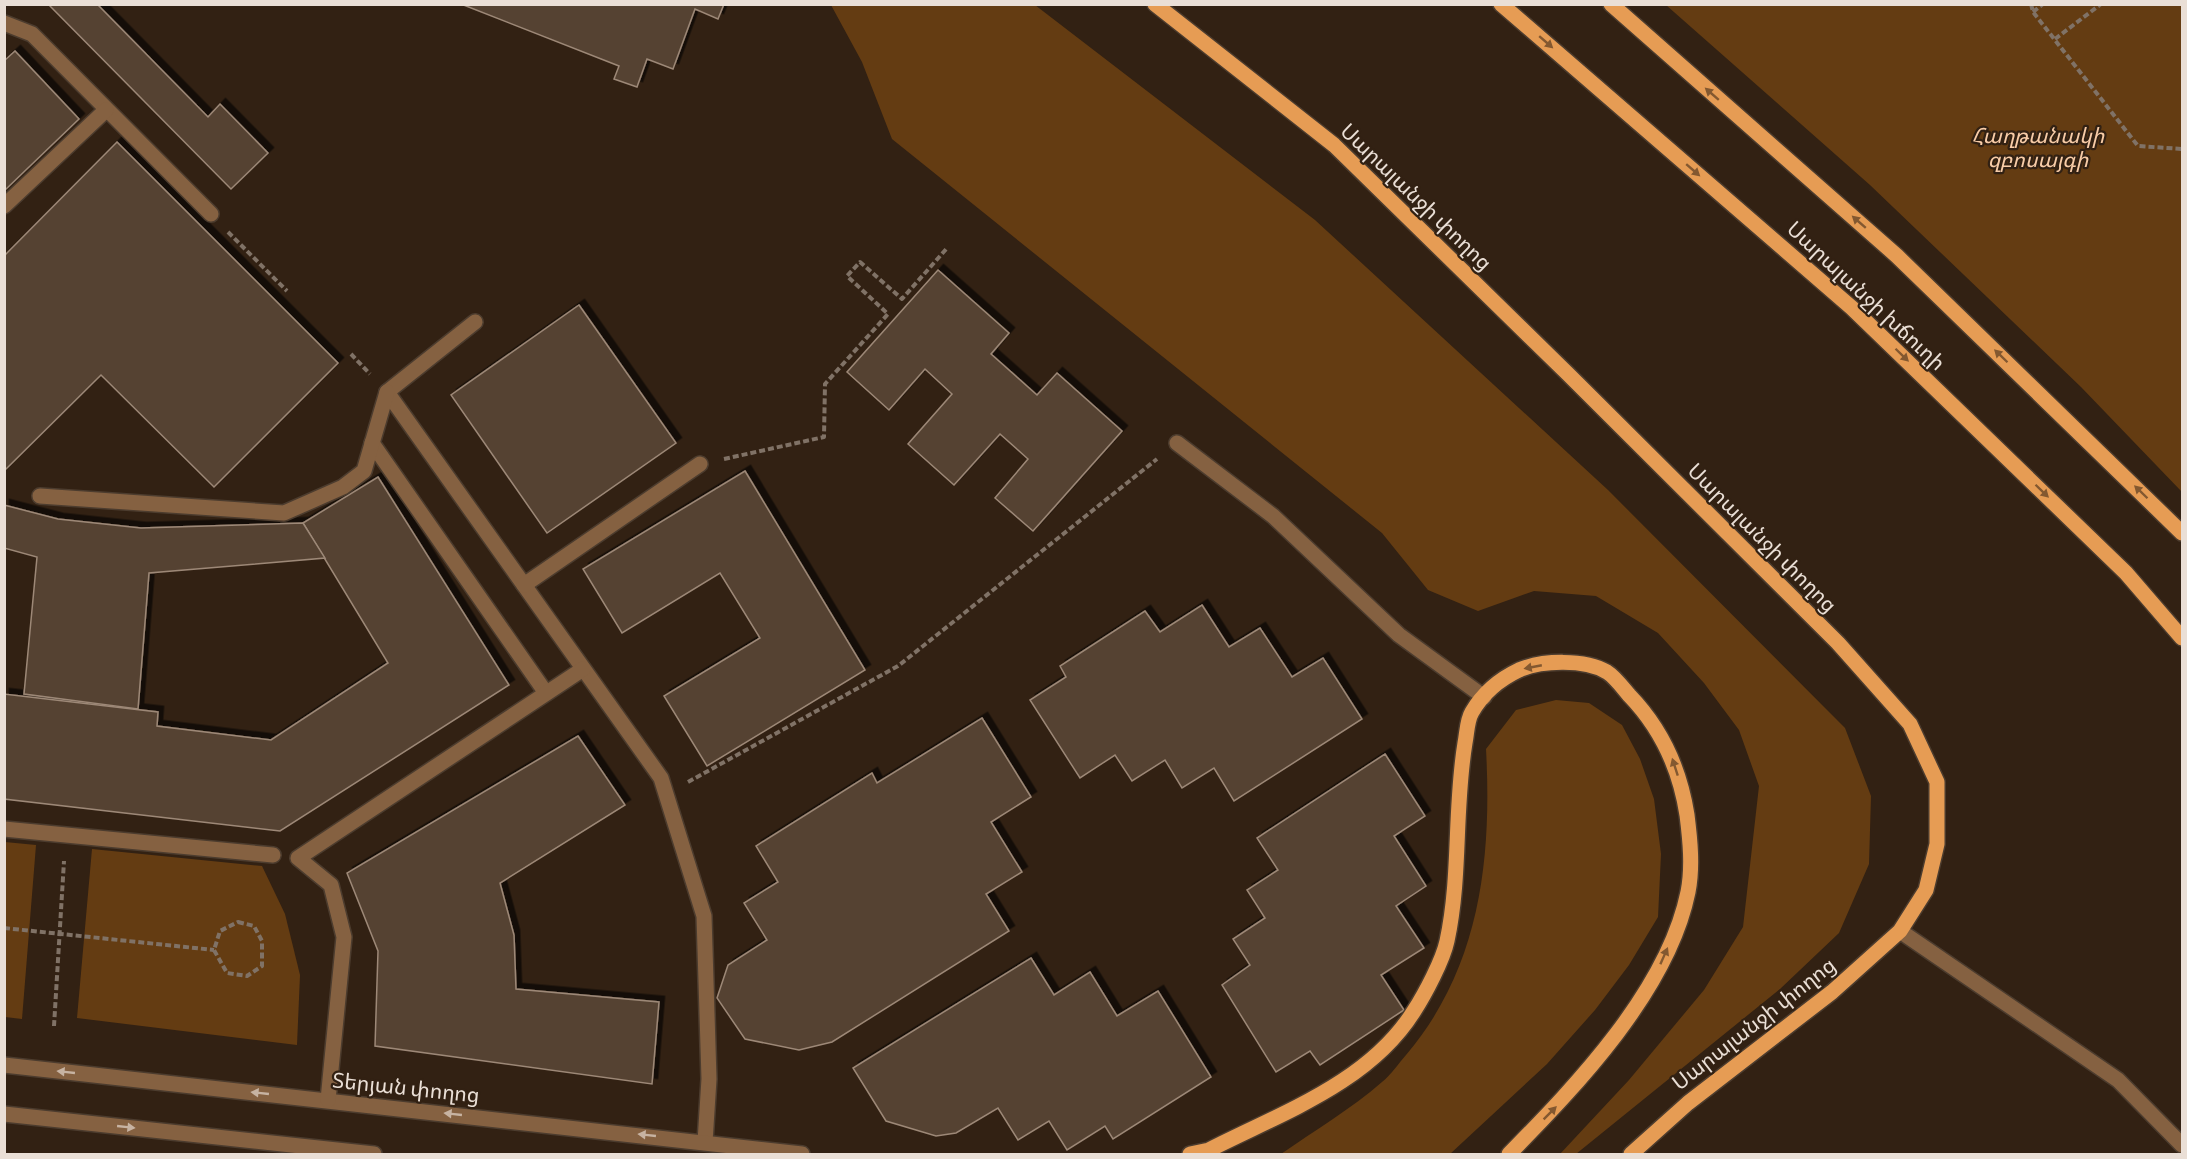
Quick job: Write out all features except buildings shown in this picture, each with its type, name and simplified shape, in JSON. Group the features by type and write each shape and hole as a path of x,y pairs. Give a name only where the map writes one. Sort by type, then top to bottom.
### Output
{"main road":[{"name":"Սարալանջի փողոց","path":"1155,4 1334,145 1838,643 1910,724 1937,782 1937,844 1926,890 1900,932 1832,992 1688,1103 1631,1155"},
{"name":"Սարալանջի խճուղի","path":"1501,4 1852,308 2126,573 2182,638"},
{"path":"1611,4 1897,256 2182,533"},
{"path":"1190,1155 1209,1150 1342,1082 1379,1054 1414,1012 1447,945 1457,864 1459,782 1470,713 1494,684 1522,668 1564,661 1606,672 1647,713 1672,758 1684,796 1690,840 1688,891 1677,927 1651,985 1571,1092 1509,1155"}],"street":[{"path":"4,23 32,34 211,214"},
{"path":"4,206 106,110"},
{"path":"40,496 284,513 343,487 364,471 387,392 475,322"},
{"path":"387,392 661,778 704,916 709,1079 705,1142"},
{"path":"1177,443 1273,516 1399,635 1484,697"},
{"path":"372,444 546,693"},
{"path":"524,585 700,464"},
{"path":"328,1100 344,937 331,885 298,858 583,669"},
{"path":"4,829 273,855"},
{"path":"1900,932 2118,1080 2182,1145"},
{"name":"Տերյան փողոց","path":"4,1065 705,1142 802,1155"},
{"path":"4,1114 374,1155"}],"path":[{"path":"2031,4 2033,12 2138,146 2182,149"},
{"path":"2033,12 2043,4"},
{"path":"2055,39 2102,4"},
{"path":"211,214 286,291"},
{"path":"700,464 824,437 825,384 888,314 847,276 860,262 902,299 948,246"},
{"path":"666,794 898,666 1177,443"},
{"path":"54,1026 66,836"},
{"path":"238,922 254,926 262,941 262,966 247,976 227,973 214,950 219,931 238,922"},
{"path":"4,928 214,950"}],"green space":[{"path":"831,5 1035,5 1315,220 1608,490 1845,728 1871,796 1869,864 1839,933 1780,989 1576,1154 1560,1154 1629,1080 1704,990 1743,927 1759,786 1739,730 1704,683 1658,633 1596,596 1534,591 1478,611 1428,590 1382,533 892,139 862,62"},
{"name":"Հաղթանակի զբոսայգի","path":"1666,5 2182,5 2182,492 2081,387 1870,185"},
{"path":"1556,700 1589,703 1622,725 1640,759 1654,799 1661,854 1658,917 1629,965 1595,1010 1547,1064 1450,1154 1281,1154 1345,1111 1385,1079 1431,1021 1451,986 1476,911 1483,872 1486,831 1486,749 1516,710"},
{"path":"5,842 36,845 22,1019 5,1017"},
{"path":"92,849 262,866 285,914 300,975 297,1045 77,1018"}]}
